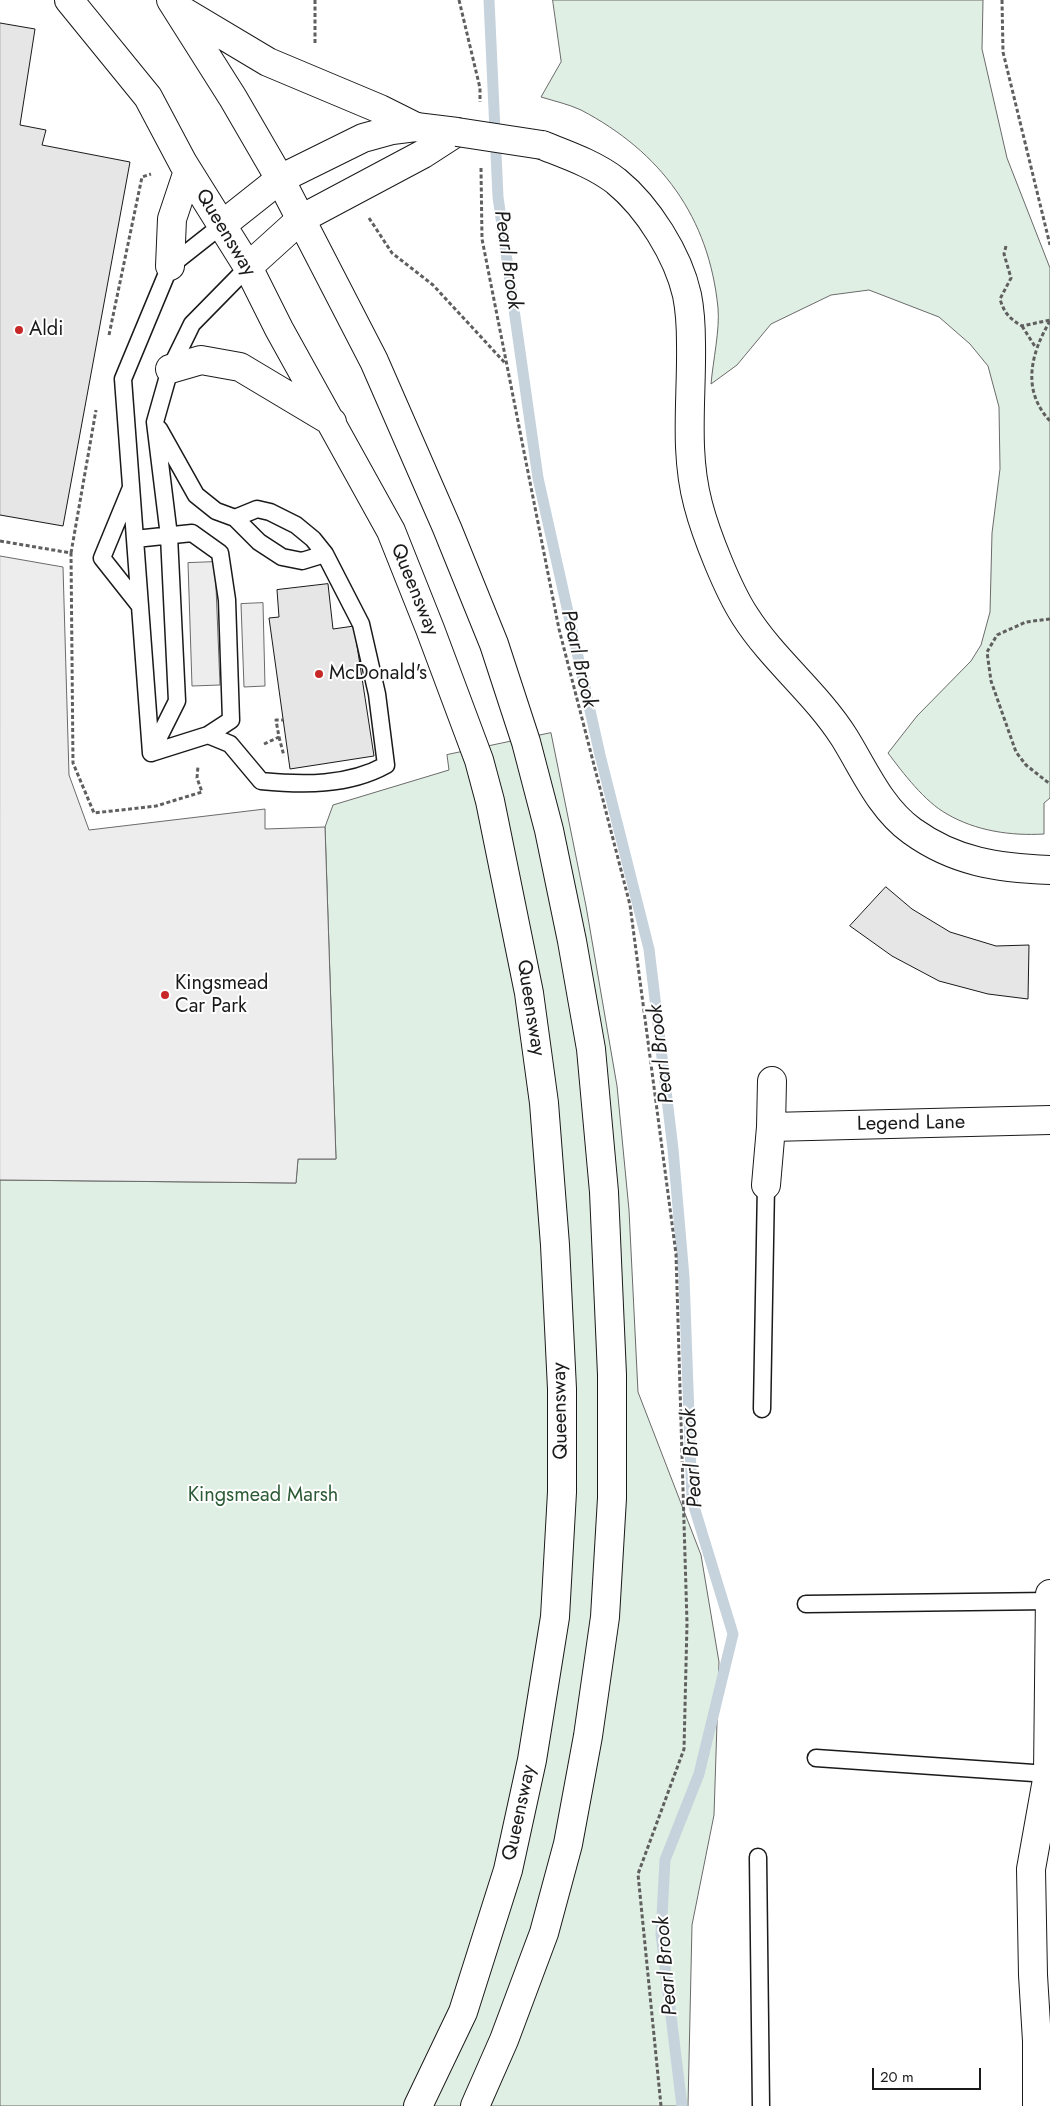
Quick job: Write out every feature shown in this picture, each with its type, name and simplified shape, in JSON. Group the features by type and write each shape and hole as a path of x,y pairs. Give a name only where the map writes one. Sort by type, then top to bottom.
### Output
{"main road":[{"path":"174,4 268,62 380,109 416,127"},
{"path":"174,4 233,98 280,179 374,361 447,528 494,644 526,742 551,839 572,941 590,1049 604,1192 612,1375 612,1498 605,1617 588,1736 568,1844 544,1933 504,2040 475,2106"},
{"name":"Queensway","path":"71,5 148,97 188,170 248,267 391,531 479,760 506,871 529,993 544,1104 556,1246 562,1389 562,1492 555,1617 532,1760 508,1870 463,2012 418,2106"},
{"path":"222,225 280,179 363,138 392,130 416,127 542,145 583,161 616,181 648,215 671,251 687,295 691,343 690,461 698,504 714,549 744,616 832,721 890,811 910,830 938,848 966,860 998,866 1050,870"},
{"path":"248,267 301,219 423,154 457,132"},
{"path":"170,266 172,219 188,170"},
{"path":"170,369 201,360 240,366 333,423"},
{"path":"766,1185 771,1127 772,1081"},
{"name":"Legend Lane","path":"771,1127 1050,1120"},
{"path":"1037,2106 1032,1869 1048,1774 1050,1594"}],"lane":[{"path":"151,753 123,379 170,266 222,225"},
{"path":"151,753 177,701 169,536 155,422 170,369 192,324 248,267"},
{"path":"155,422 196,495 216,511 235,518 259,542 282,557 302,562 325,554"},
{"path":"131,487 102,558 140,606"},
{"path":"208,735 230,744 261,781 292,784 350,780 369,774 386,765 377,694 360,624 325,554 313,539 296,525 270,512 257,509 235,518"},
{"path":"135,539 192,533 220,553 227,600 231,720 208,735 151,753"},
{"path":"762,1409 766,1185"},
{"path":"806,1604 1050,1601"},
{"path":"816,1758 1048,1774"},
{"path":"758,1857 761,2106"}],"path":[{"path":"1002,0 1003,52 1050,245"},
{"path":"353,191 392,253 433,285 507,364"},
{"path":"1006,246 1004,254 1011,278 1000,299 1002,308 1010,319 1022,326 1036,348"},
{"path":"1022,326 1050,321"},
{"path":"1050,321 1036,348 1032,369 1034,386 1042,410 1050,421"},
{"path":"0,541 70,553 73,764 94,813 156,806 202,792 196,778 198,766 204,759 213,757 208,735"},
{"path":"1050,619 1026,622 997,635 987,652 991,681 1016,752 1026,765 1050,784"}],"green space":[{"path":"553,0 983,0 982,49 1007,158 1050,268 1050,798 1044,803 1044,834 1006,833 970,825 958,820 939,809 923,795 888,753 917,716 971,661 981,645 990,612 992,533 1000,469 999,407 988,366 970,344 939,317 869,290 831,295 771,324 737,365 711,384 718,308 713,275 704,245 692,216 676,191 657,167 635,146 581,110 541,97 561,62"},
{"name":"Kingsmead Marsh","path":"551,733 586,906 617,1086 629,1210 638,1392 701,1555 719,1662 714,1815 692,1925 688,2106 0,2106 0,1180 296,1183 298,1159 336,1159 325,827 333,805 449,770 447,755"}],"shaded area":[{"name":"Kingsmead Car Park","path":"0,556 63,567 69,775 89,830 265,809 265,829 325,827 336,1159 298,1159 296,1183 0,1180"},
{"path":"215,562 220,685 192,686 188,563"},
{"path":"263,603 265,686 244,687 241,604"}],"building":[{"path":"0,23 35,29 20,125 46,130 42,145 130,162 63,526 0,515"},
{"name":"McDonald's","path":"328,584 333,629 354,626 374,756 290,769 269,618 279,617 277,590"},
{"path":"886,887 912,909 950,932 996,946 1029,945 1028,999 988,994 939,981 892,956 850,926"}],"waterway":[{"name":"Pearl Brook","path":"489,0 498,197 538,478 600,755 649,949 673,1149 684,1277 692,1500 733,1634 699,1774 665,1860 661,1934 682,2106"}],"place":[{"name":"Aldi","path":"19,330"},
{"name":"McDonald's","path":"319,674"},
{"name":"Kingsmead Car Park","path":"165,995"}]}
